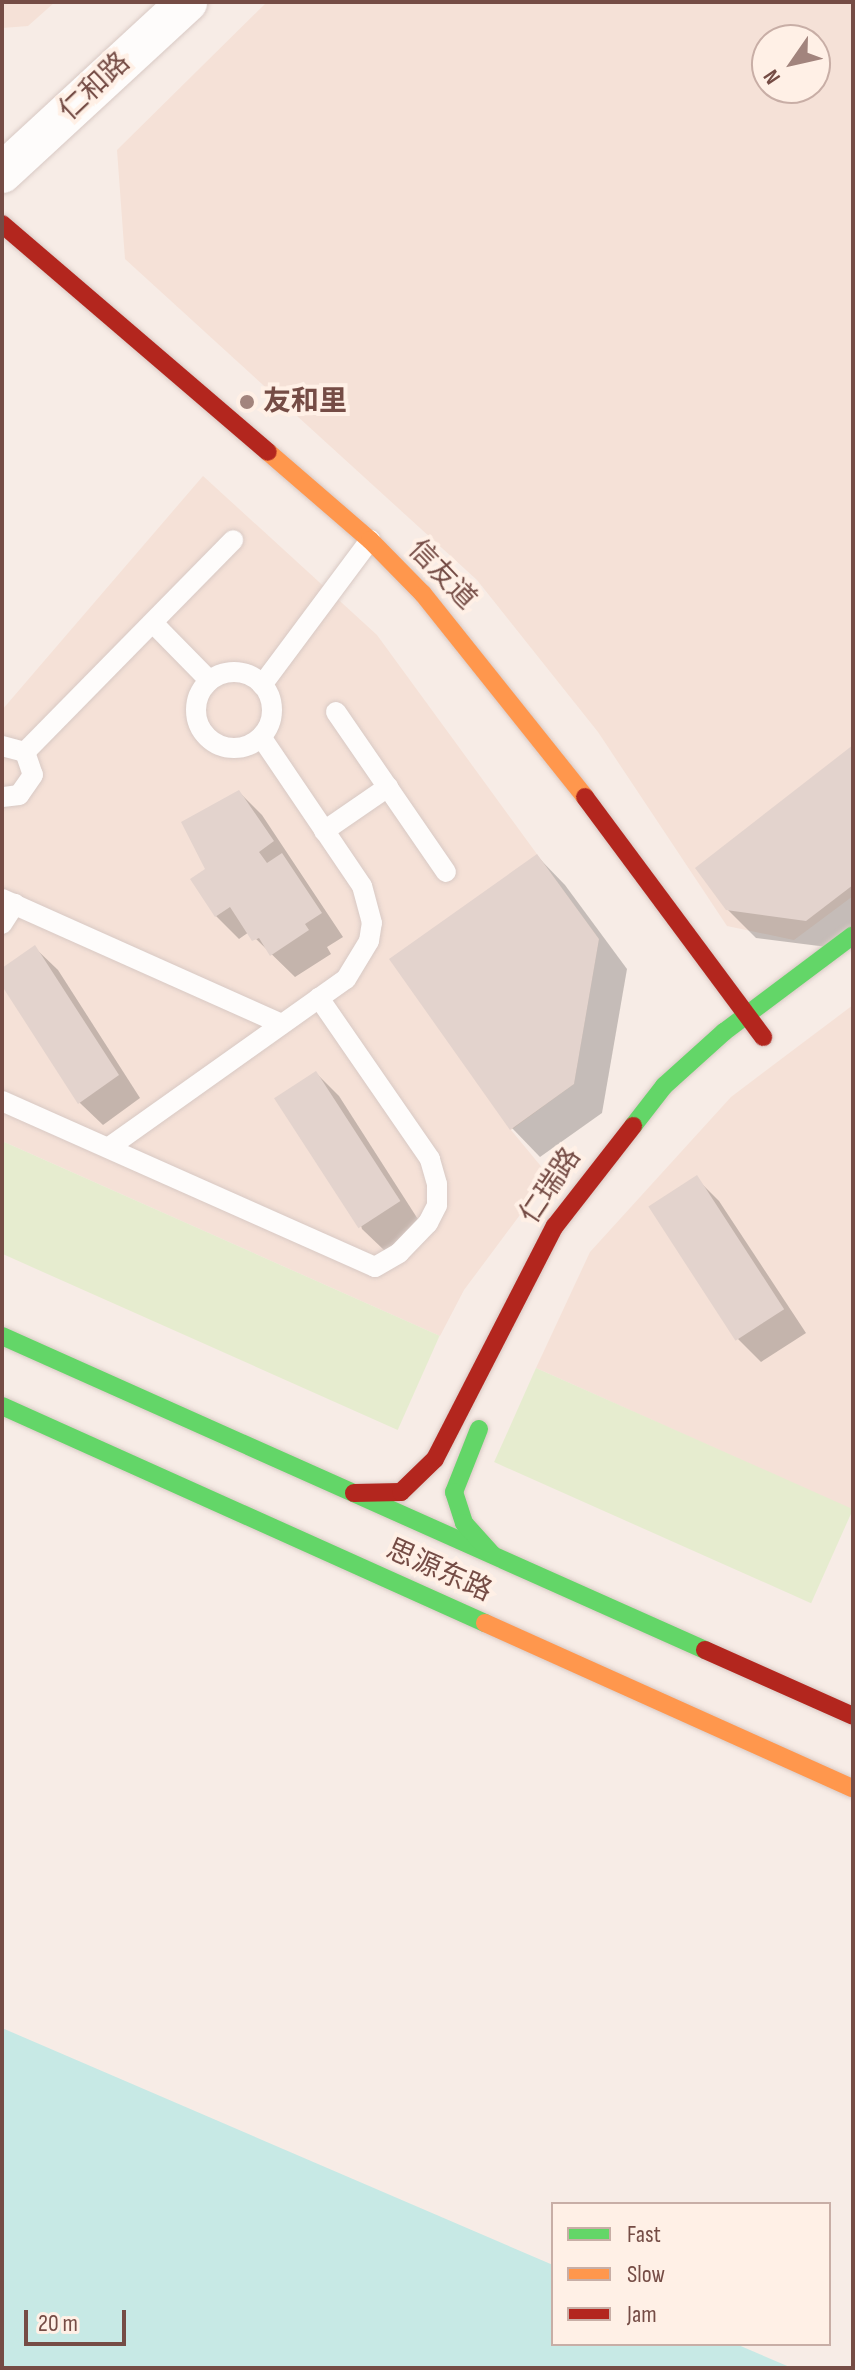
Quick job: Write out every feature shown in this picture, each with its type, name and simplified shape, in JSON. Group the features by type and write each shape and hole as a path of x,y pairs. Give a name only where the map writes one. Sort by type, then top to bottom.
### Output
{"street":[{"name":"仁和路","path":"2,139 149,2"},
{"name":"仁和路","path":"2,173 187,2"},
{"name":"信友道","path":"2,224 370,540 467,641 746,1012 751,1046"},
{"name":"仁瑞路","path":"353,1493 384,1496 401,1492 435,1459 555,1226 630,1123 719,1026 746,1012 853,935"},
{"path":"699,953 751,985 800,975"},
{"path":"701,990 746,1012 799,1005"},
{"path":"719,1026 751,1046 784,1022"},
{"name":"思源东路","path":"2,1336 853,1716"},
{"name":"思源东路","path":"2,1406 853,1788"},
{"path":"487,1414 459,1470 454,1492 464,1523 493,1556"}],"lane":[{"path":"25,752 155,625 233,540"},
{"path":"262,685 370,540"},
{"path":"155,625 209,680"},
{"path":"235,671 262,685 272,716 261,737 240,748 206,737 196,716 196,702 209,680 235,671"},
{"path":"336,712 446,872"},
{"path":"108,1148 319,998 358,963 372,923 362,886 261,737"},
{"path":"2,746 25,752 33,767 30,783 19,795 2,798"},
{"path":"324,831 388,787"},
{"path":"2,924 8,901 281,1024"},
{"path":"2,1101 375,1267 399,1253 437,1205 430,1159 319,998"}],"shaded area":[{"path":"2,2 55,2 28,26 2,28"},
{"path":"267,2 853,2 853,896 794,940 727,926 598,732 477,580 125,259 117,150"},
{"name":"友和里","path":"203,476 377,635 599,939 574,1084 511,1130 549,1176 464,1290 440,1336 2,1141 2,710"},
{"path":"853,1005 853,1510 536,1368 590,1252 731,1097"}],"green space":[{"path":"2,1141 440,1336 398,1430 2,1254"},
{"path":"536,1368 853,1509 811,1603 494,1462"}],"water":[{"path":"2,2028 551,2264 551,2346 741,2346 792,2368 2,2368"}],"building":[{"path":"853,745 853,885 806,921 726,910 695,868"},
{"path":"239,790 274,841 259,852 267,863 282,853 322,913 305,924 309,930 270,956 259,938 252,941 230,907 215,917 190,879 205,869 181,822"},
{"path":"537,854 599,939 574,1084 510,1130 389,959"},
{"path":"35,945 119,1075 78,1104 2,986 2,968"},
{"path":"316,1071 400,1201 358,1228 274,1098"},
{"path":"697,1175 784,1309 735,1341 648,1207"}],"traffic: fast":[{"path":"633,1126 664,1086 724,1032 853,935"},
{"path":"2,1336 705,1650"},
{"path":"2,1406 485,1623"},
{"path":"479,1429 454,1492 464,1523 492,1554"}],"traffic: slow":[{"path":"268,452 370,540 423,594 585,797"},
{"path":"485,1623 853,1788"}],"traffic: jam":[{"path":"2,224 268,452"},
{"path":"585,797 763,1037"},
{"path":"354,1493 401,1492 435,1459 555,1226 633,1126"},
{"path":"705,1650 853,1716"}],"place":[{"name":"友和里","path":"247,402"}]}
